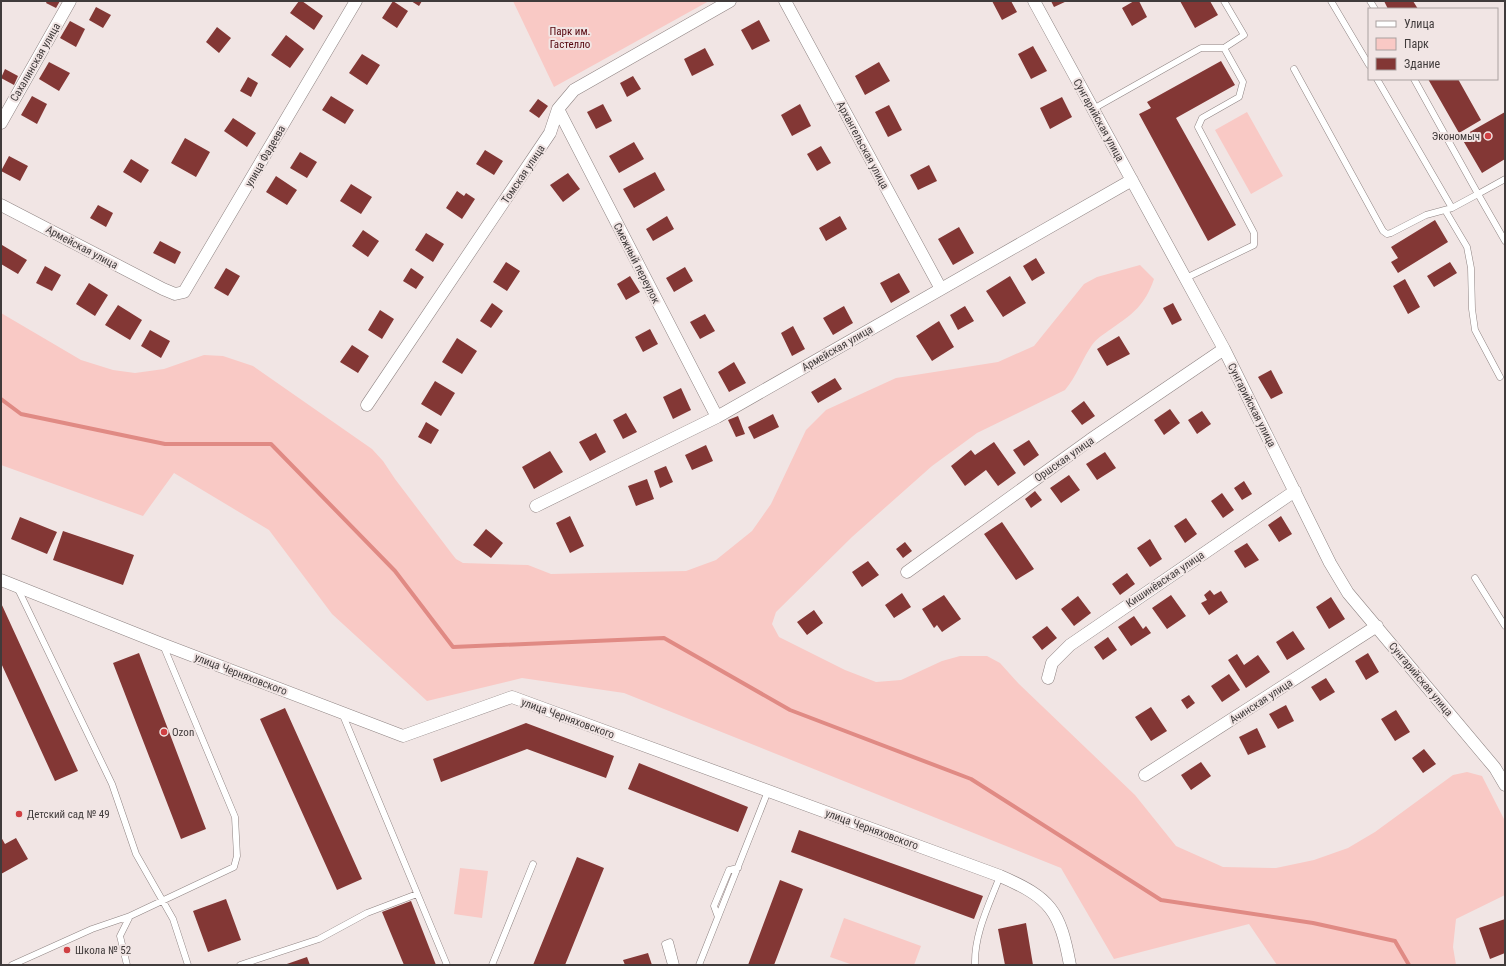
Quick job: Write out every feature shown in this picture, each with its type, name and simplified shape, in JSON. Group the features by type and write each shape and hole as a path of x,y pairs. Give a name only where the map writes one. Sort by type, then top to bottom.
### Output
{"street":[{"name":"Сахалинская улица","path":"2,120 70,1"},
{"name":"улица Фадеева","path":"163,289 175,294 184,292 356,1"},
{"name":"Томская улица","path":"367,405 550,133 558,109 574,90 730,1"},
{"name":"Архангельская улица","path":"785,1 941,289"},
{"name":"Сунгарийская улица","path":"1034,1 1224,349 1330,563 1348,593 1495,768 1505,785"},
{"name":"Смежный переулок","path":"558,109 717,417"},
{"name":"Армейская улица","path":"536,506 717,417 1132,180"},
{"name":"Армейская улица","path":"1,205 163,289"},
{"name":"Оршская улица","path":"907,572 1084,444 1224,349"},
{"name":"Кишинёвская улица","path":"1048,678 1052,663 1070,645 1295,490"},
{"name":"улица Черняховского","path":"1,580 162,644 403,736 512,698 1000,876 1027,888 1045,902 1058,919 1066,944 1070,965"},
{"name":"Ачинская улица","path":"1145,775 1377,626"}],"lane":[{"path":"1093,109 1201,48 1224,48 1244,35 1224,1"},
{"path":"1331,1 1368,63"},
{"path":"1186,278 1254,245 1254,233 1198,127 1202,118 1239,96 1244,82 1224,48"},
{"path":"1294,69 1383,231 1387,234 1426,215 1452,208 1505,179"},
{"path":"1378,80 1452,208"},
{"path":"1415,80 1505,241"},
{"path":"1445,210 1467,247 1471,268 1472,309 1475,330 1500,377"},
{"path":"1475,578 1505,626"},
{"path":"16,586 112,784 136,854 173,919 188,965"},
{"path":"12,965 92,929 130,916 163,902 234,867 237,856 235,817 162,644"},
{"path":"342,713 447,965"},
{"path":"699,965 768,791"},
{"path":"492,965 533,864"},
{"path":"975,965 976,944 1000,876"},
{"path":"240,965 257,962 319,939 367,913 417,894"},
{"path":"128,965 120,936 130,916"},
{"path":"671,965 665,944 670,942 676,965"}],"green space":[{"name":"Парк им. Гастелло","path":"513,1 709,1 554,87"},
{"path":"1247,112 1283,176 1251,194 1215,130"},
{"path":"1140,265 1154,279 1147,296 1132,313 1094,343 1088,350 1073,379 1065,390 977,433 932,466 852,537 776,612 772,624 779,637 845,670 876,682 901,680 942,661 960,656 987,656 1000,663 1019,684 1135,795 1176,846 1223,867 1276,868 1314,860 1348,848 1375,832 1453,775 1467,772 1482,776 1505,821 1505,895 1456,919 1453,947 1456,965 1277,965 1249,924 1114,959 1061,868 624,693 522,678 427,701 332,614 269,530 174,473 143,516 1,465 1,313 81,360 113,370 135,373 164,369 204,355 223,356 253,366 372,449 383,461 452,554 456,559 463,563 528,565 551,574 686,571 716,560 752,531 771,504 806,430 826,410 896,378 998,362 1034,346 1084,284 1097,277"},
{"path":"460,868 488,871 482,918 454,914"},
{"path":"844,918 921,946 914,965 853,965 830,957"}],"building":[{"path":"47,1 60,1 56,8 46,3"},
{"path":"299,1 302,1 323,16 314,30 290,13"},
{"path":"393,1 408,11 397,28 382,18"},
{"path":"411,1 422,1 419,6"},
{"path":"992,1 1011,1 1017,12 1002,20"},
{"path":"1051,1 1067,1 1054,7"},
{"path":"1134,1 1139,1 1147,17 1132,26 1122,8"},
{"path":"1180,1 1210,1 1218,15 1195,28"},
{"path":"1384,1 1413,1 1417,8 1388,8"},
{"path":"96,7 111,15 103,28 89,20"},
{"path":"759,20 770,41 752,50 741,30"},
{"path":"70,21 85,29 76,47 60,38"},
{"path":"217,27 231,38 219,53 206,42"},
{"path":"286,35 304,49 290,68 271,55"},
{"path":"1033,46 1047,71 1031,79 1018,54"},
{"path":"705,48 714,65 692,76 684,59"},
{"path":"362,54 380,65 367,85 349,73"},
{"path":"1221,61 1235,85 1176,118 1236,225 1208,241 1139,114 1151,108 1147,102"},
{"path":"49,62 70,73 59,91 39,79"},
{"path":"879,62 890,81 865,95 855,76"},
{"path":"5,69 18,76 14,85 1,78"},
{"path":"633,76 641,89 627,97 620,83"},
{"path":"248,77 258,83 251,97 240,91"},
{"path":"1429,80 1459,80 1481,120 1459,133"},
{"path":"32,96 47,104 37,124 21,115"},
{"path":"331,96 354,110 345,124 322,110"},
{"path":"1062,97 1072,117 1050,129 1040,108"},
{"path":"538,99 548,106 539,118 529,111"},
{"path":"603,104 612,121 596,129 587,112"},
{"path":"800,104 811,126 792,136 781,115"},
{"path":"889,105 902,130 888,137 875,112"},
{"path":"1505,112 1505,159 1482,173 1461,137"},
{"path":"233,118 256,133 247,147 224,131"},
{"path":"185,138 210,152 196,177 171,163"},
{"path":"634,142 644,159 619,173 609,156"},
{"path":"821,146 831,163 817,171 807,154"},
{"path":"485,150 503,161 494,175 476,164"},
{"path":"300,152 317,162 307,178 290,168"},
{"path":"9,156 28,166 20,181 1,171"},
{"path":"131,159 149,170 141,183 123,172"},
{"path":"929,165 937,181 918,190 910,175"},
{"path":"655,172 665,190 634,208 623,189"},
{"path":"568,173 580,189 563,202 550,185"},
{"path":"276,176 297,190 287,205 266,192"},
{"path":"351,184 372,197 361,214 340,201"},
{"path":"457,191 464,196 466,193 475,199 462,219 446,208"},
{"path":"98,205 113,213 106,227 90,218"},
{"path":"667,216 674,229 653,241 646,229"},
{"path":"840,216 847,229 826,241 819,228"},
{"path":"1435,220 1448,242 1398,273 1391,262 1398,258 1391,247"},
{"path":"959,227 974,253 953,265 938,239"},
{"path":"363,230 379,241 368,257 352,246"},
{"path":"426,233 444,244 433,262 415,250"},
{"path":"160,241 181,252 175,264 153,253"},
{"path":"2,245 27,260 18,274 1,264"},
{"path":"1036,258 1045,273 1032,281 1023,266"},
{"path":"506,262 520,271 507,291 493,282"},
{"path":"1450,262 1457,273 1434,287 1427,276"},
{"path":"45,266 61,275 52,291 36,283"},
{"path":"685,267 693,281 674,292 666,278"},
{"path":"226,268 240,276 228,296 214,288"},
{"path":"411,268 424,277 416,289 403,281"},
{"path":"899,273 910,292 891,303 880,283"},
{"path":"630,276 640,292 626,300 617,284"},
{"path":"1010,276 1026,303 1003,317 986,291"},
{"path":"1405,279 1420,307 1408,314 1393,286"},
{"path":"89,283 108,295 95,316 76,304"},
{"path":"492,303 503,311 491,328 480,321"},
{"path":"1173,303 1182,320 1172,325 1163,308"},
{"path":"118,305 142,320 130,340 105,325"},
{"path":"844,306 853,323 833,335 823,318"},
{"path":"965,306 974,321 958,330 950,315"},
{"path":"380,310 394,319 382,339 368,330"},
{"path":"705,314 715,331 700,339 690,322"},
{"path":"939,321 954,347 932,361 916,336"},
{"path":"793,326 805,349 792,356 781,333"},
{"path":"650,329 658,344 643,352 635,337"},
{"path":"150,330 170,341 161,358 141,346"},
{"path":"1119,336 1130,354 1107,366 1097,349"},
{"path":"457,338 477,351 462,374 442,362"},
{"path":"352,345 369,356 358,373 340,362"},
{"path":"734,362 746,383 729,392 718,372"},
{"path":"1271,370 1283,393 1271,399 1258,377"},
{"path":"835,378 842,389 818,403 811,392"},
{"path":"435,381 455,393 441,416 421,404"},
{"path":"681,388 691,410 673,419 663,397"},
{"path":"1084,401 1095,416 1082,425 1071,411"},
{"path":"1170,409 1180,423 1164,435 1154,420"},
{"path":"1202,411 1211,424 1197,434 1188,420"},
{"path":"626,413 637,432 623,439 613,420"},
{"path":"773,414 779,427 754,439 748,427"},
{"path":"738,416 745,434 736,437 728,420"},
{"path":"426,422 439,430 431,444 418,437"},
{"path":"596,433 606,452 590,461 579,442"},
{"path":"1029,440 1039,455 1024,466 1013,450"},
{"path":"994,442 1016,473 998,486 986,470 965,486 951,466 971,450 975,455"},
{"path":"706,445 713,461 692,470 685,455"},
{"path":"550,451 563,472 534,489 522,467"},
{"path":"1105,452 1116,468 1097,480 1086,464"},
{"path":"666,466 673,482 660,488 654,471"},
{"path":"1069,475 1080,490 1061,503 1050,488"},
{"path":"647,479 654,499 636,506 628,486"},
{"path":"1244,481 1252,494 1242,500 1234,488"},
{"path":"1035,491 1042,500 1031,508 1025,499"},
{"path":"1222,493 1234,510 1223,518 1211,501"},
{"path":"570,516 584,546 570,553 556,523"},
{"path":"1281,516 1292,534 1279,542 1268,525"},
{"path":"20,517 57,532 47,554 11,539"},
{"path":"1186,518 1197,534 1185,543 1174,526"},
{"path":"1002,522 1034,569 1016,580 984,534"},
{"path":"486,529 503,543 491,558 473,545"},
{"path":"63,531 134,555 123,585 53,560"},
{"path":"1150,539 1162,559 1150,567 1137,548"},
{"path":"905,542 912,551 903,558 896,549"},
{"path":"1247,543 1259,560 1245,568 1234,551"},
{"path":"868,561 879,575 862,587 852,572"},
{"path":"1127,573 1135,584 1120,595 1112,584"},
{"path":"1210,590 1214,595 1221,591 1228,602 1209,615 1201,603 1207,600 1204,595"},
{"path":"902,593 911,607 894,618 885,605"},
{"path":"944,595 961,619 942,632 937,625 934,628 922,609"},
{"path":"1171,595 1186,616 1167,629 1152,608"},
{"path":"1078,596 1091,613 1074,626 1061,609"},
{"path":"1331,597 1345,619 1329,629 1316,607"},
{"path":"1,603 78,771 55,781 1,663"},
{"path":"814,610 823,623 807,635 797,622"},
{"path":"1134,616 1143,629 1146,626 1151,633 1131,646 1118,627"},
{"path":"1047,626 1057,638 1042,650 1032,637"},
{"path":"1293,631 1305,649 1287,660 1276,642"},
{"path":"1108,637 1117,650 1103,660 1094,647"},
{"path":"139,653 206,829 181,839 113,663"},
{"path":"1368,653 1379,672 1366,680 1355,661"},
{"path":"1237,654 1244,665 1258,655 1270,672 1246,688 1228,660"},
{"path":"1229,674 1240,690 1222,702 1211,686"},
{"path":"1326,678 1335,692 1320,701 1311,687"},
{"path":"1189,695 1195,703 1187,709 1181,700"},
{"path":"1286,705 1294,721 1278,729 1269,714"},
{"path":"1151,707 1167,731 1151,741 1135,717"},
{"path":"285,708 362,879 337,890 260,719"},
{"path":"1396,710 1410,732 1395,741 1381,719"},
{"path":"526,723 614,756 606,778 527,749 441,782 433,759"},
{"path":"1257,728 1266,747 1248,755 1239,737"},
{"path":"1424,749 1436,764 1423,773 1412,758"},
{"path":"1201,762 1211,776 1191,790 1181,775"},
{"path":"639,763 748,807 738,832 628,789"},
{"path":"799,830 983,896 974,919 791,852"},
{"path":"1,837 5,844 16,838 28,859 1,874"},
{"path":"577,857 604,868 565,965 533,965"},
{"path":"780,880 803,889 774,965 748,965"},
{"path":"226,899 241,940 208,952 193,911"},
{"path":"411,901 436,965 404,965 382,912"},
{"path":"1505,919 1505,953 1490,959 1479,928"},
{"path":"1026,923 1033,965 1005,965 998,929"},
{"path":"648,953 652,965 625,965 623,960"},
{"path":"307,957 310,965 284,965"}],"waterway":[{"path":"1,399 21,414 165,444 271,444 395,571 453,647 664,638 790,710 971,779 1161,900 1313,923 1395,941 1409,965"}],"place":[{"name":"Экономыч","path":"1488,136"},
{"name":"Ozon","path":"164,732"},
{"name":"Детский сад № 49","path":"19,814"},
{"name":"Школа № 52","path":"67,950"}]}
